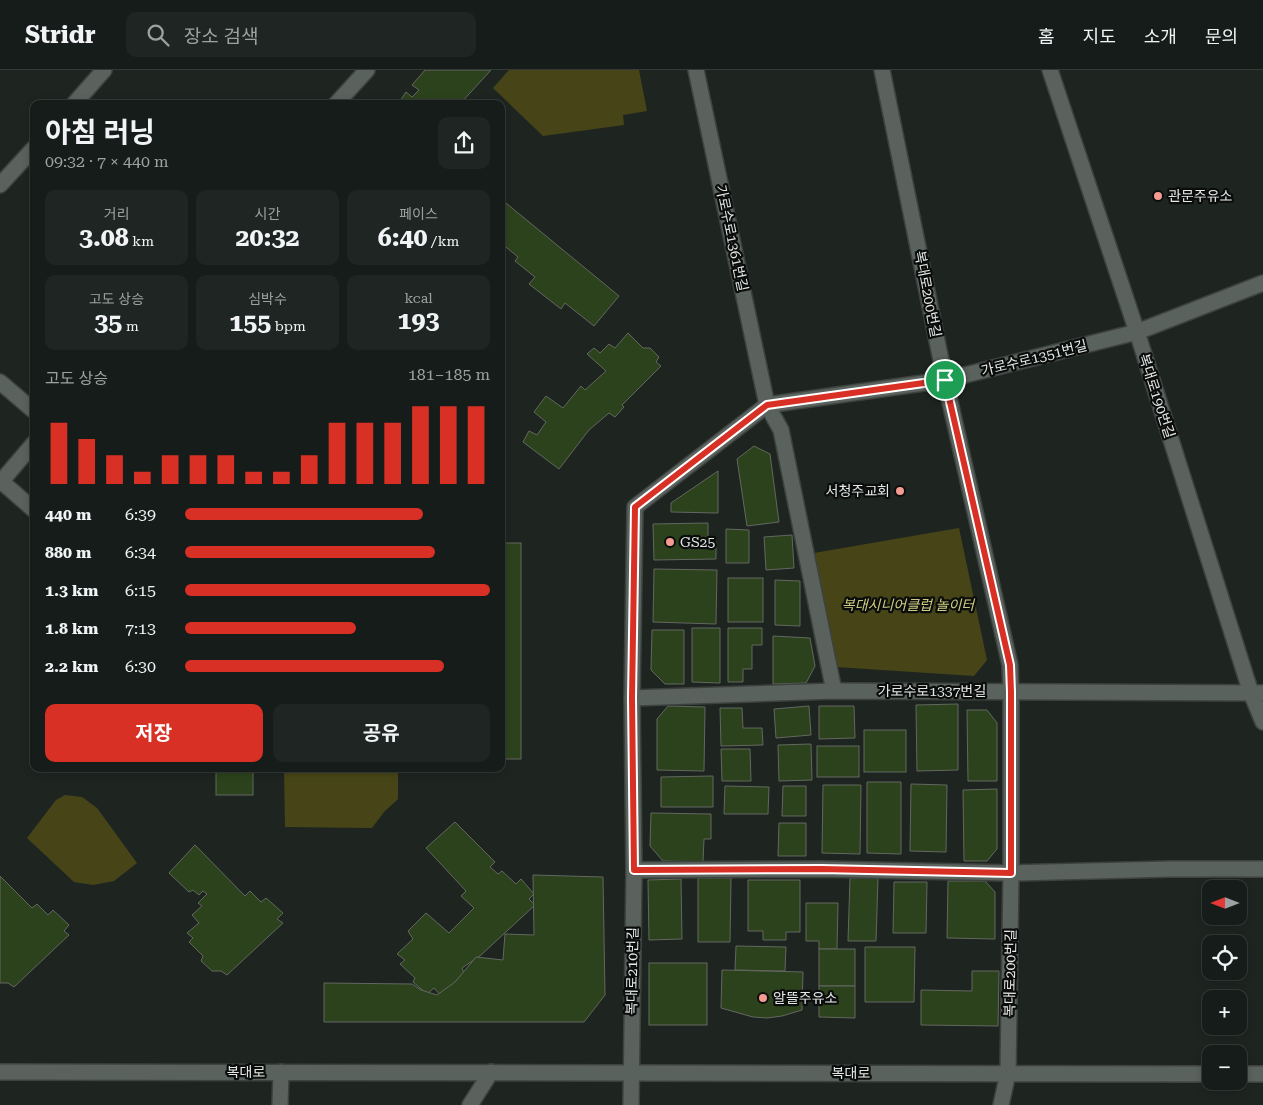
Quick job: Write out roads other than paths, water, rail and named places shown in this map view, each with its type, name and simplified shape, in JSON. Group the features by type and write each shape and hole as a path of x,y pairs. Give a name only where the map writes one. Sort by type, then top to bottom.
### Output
{"street":[{"path":"78,100 104,70"},
{"path":"340,100 367,70"},
{"name":"가로수로1361번길","path":"696,70 767,405"},
{"name":"복대로200번길","path":"882,70 945,380 1010,665 1011,873 1008,1074 1000,1105"},
{"name":"복대로190번길","path":"1050,70 1257,693 1263,722"},
{"path":"0,185 30,152"},
{"name":"가로수로1351번길","path":"635,507 767,405 945,380 1137,332 1263,283"},
{"path":"0,382 30,408"},
{"path":"767,405 781,430 834,691"},
{"path":"30,448 1,483 30,507"},
{"name":"복대로210번길","path":"631,1105 634,870 632,698 635,507"},
{"name":"가로수로1337번길","path":"632,698 834,691 1257,693"},
{"path":"634,870 821,869 1011,873 1263,869"},
{"name":"복대로","path":"0,1072 1202,1074"},
{"path":"280,1105 281,1072"},
{"path":"470,1105 491,1072"},
{"path":"1247,1074 1263,1074"}],"place":[{"name":"관문주유소","path":"1158,196"},
{"name":"서청주교회","path":"900,491"},
{"name":"GS25","path":"670,542"},
{"name":"알뜰주유소","path":"763,998"}],"park label":[{"name":"복대시니어클럽 놀이터","path":"908,605"}]}
